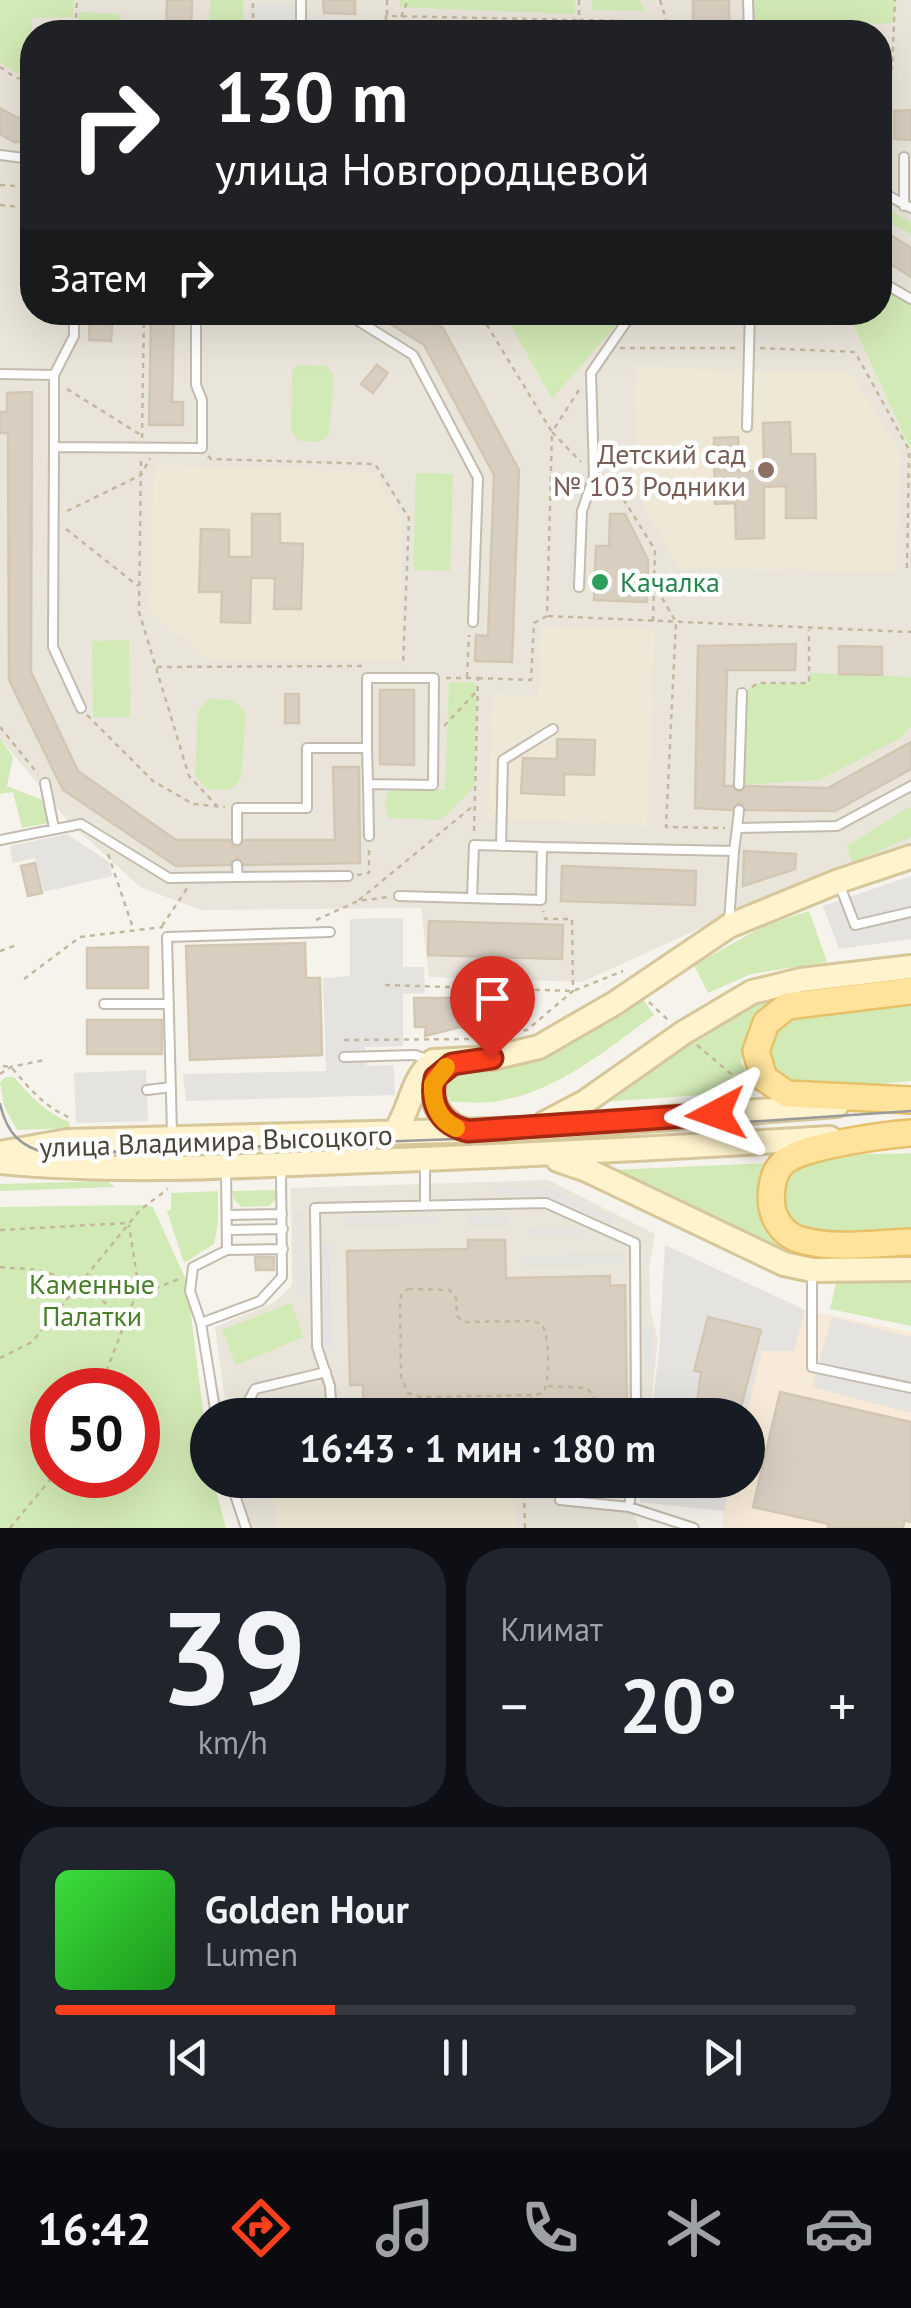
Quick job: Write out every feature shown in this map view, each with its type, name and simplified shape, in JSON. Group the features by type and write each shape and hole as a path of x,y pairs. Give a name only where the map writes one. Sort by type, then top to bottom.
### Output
{"main road":[{"path":"394,1133 418,1077 433,1061 465,1060 539,1047 630,979 729,926 911,857"},
{"path":"527,1128 555,1119 584,1102 683,1032 763,988 911,967"},
{"path":"909,1100 787,1094 764,1078 756,1051 766,1023 787,1006 911,991"},
{"path":"465,1060 444,1067 435,1078 433,1093 439,1114 448,1125 468,1131"},
{"name":"улица Владимира Высоцкого","path":"0,1153 67,1141 468,1131 909,1100"},
{"name":"улица Владимира Высоцкого","path":"0,1162 67,1169 226,1166 534,1156 911,1133"},
{"path":"872,1136 799,1153 784,1162 771,1192 775,1218 793,1237 814,1243 911,1242"},
{"path":"534,1156 587,1170 773,1261 812,1270 911,1268"}],"lane":[{"path":"904,157 908,207"},
{"path":"74,325 74,336 54,375 52,647 81,708"},
{"path":"54,447 202,448 196,325"},
{"path":"364,325 413,356 478,478 473,622"},
{"path":"579,588 582,511 594,476 591,372 624,325"},
{"path":"747,427 750,325"},
{"path":"0,374 54,375"},
{"path":"368,784 433,785 434,678 366,678 368,836"},
{"path":"739,785 742,694"},
{"path":"501,846 503,760 553,729"},
{"path":"237,840 237,808 307,808 306,748 367,748"},
{"path":"46,783 54,828"},
{"path":"737,828 838,826 911,786"},
{"path":"729,926 739,810"},
{"path":"0,840 81,824 169,878 348,876"},
{"path":"472,898 474,845 734,851"},
{"path":"399,896 541,900 542,847"},
{"path":"237,865 238,877"},
{"path":"839,882 855,925 911,912"},
{"path":"172,1138 167,937 330,932"},
{"path":"104,1004 169,1004"},
{"path":"344,1057 386,1050 433,1061"},
{"path":"146,1090 171,1087"},
{"path":"424,1159 425,1204"},
{"path":"201,1324 260,1301 282,1277 282,1164"},
{"path":"226,1166 227,1250"},
{"path":"330,1398 317,1347 315,1208 546,1203 635,1243 631,1322 635,1398"},
{"path":"228,1214 282,1214"},
{"path":"228,1230 283,1229"},
{"path":"213,1398 201,1324 190,1291 193,1267 227,1250 283,1248"},
{"path":"812,1270 812,1367 911,1388"},
{"path":"250,1398 256,1389 326,1372"},
{"path":"236,1498 246,1528"},
{"path":"629,1507 630,1498"},
{"path":"560,1500 629,1507 694,1528"}],"path":[{"path":"386,20 387,0"},
{"path":"401,16 408,0"},
{"path":"386,16 579,20 580,0"},
{"path":"892,69 895,0"},
{"path":"144,325 139,612 189,776 217,806"},
{"path":"488,325 552,432 594,476 614,484 656,550 653,621"},
{"path":"608,348 855,352 908,450 907,569 911,569"},
{"path":"548,616 552,432 591,372"},
{"path":"54,387 64,386 142,436"},
{"path":"202,448 210,458"},
{"path":"139,587 52,518 141,475 150,458"},
{"path":"195,458 376,464 409,518 405,666"},
{"path":"654,584 676,622 666,827 737,828"},
{"path":"434,678 531,680 534,622 548,616 911,632"},
{"path":"467,678 473,622"},
{"path":"742,694 758,683 810,683 810,628"},
{"path":"157,667 367,666"},
{"path":"474,845 478,678"},
{"path":"434,737 477,691"},
{"path":"81,708 152,781 193,804 237,808"},
{"path":"0,728 46,783"},
{"path":"358,901 474,804"},
{"path":"348,876 368,873 368,836"},
{"path":"103,837 133,929"},
{"path":"161,927 195,878"},
{"path":"541,900 545,918 572,920 573,992"},
{"path":"0,951 17,946"},
{"path":"385,985 573,992 630,979 683,1032 757,1096"},
{"path":"344,1040 473,1039 527,1030 573,992"},
{"path":"3,1066 44,1060"},
{"path":"0,1074 11,1067"},
{"path":"11,1067 39,1100 73,1119"},
{"path":"0,1358 32,1342 128,1223 168,1189"},
{"path":"0,1230 128,1223"},
{"path":"109,1368 134,1297 137,1277 128,1223"},
{"path":"0,1267 46,1272 106,1300 124,1324"},
{"path":"134,1297 156,1286 177,1282 193,1267"},
{"path":"450,1290 455,1294 457,1316 462,1321 540,1322 546,1335 546,1386 542,1393 532,1395 420,1397 408,1393 402,1378 403,1292 450,1290"},
{"path":"546,1386 587,1388 594,1398"},
{"path":"525,1528 524,1495 541,1491 560,1500"},
{"path":"10,1528 35,1498"}],"shaded area":[{"path":"0,0 911,0 911,844 725,917 582,982 429,977 421,908 201,910 140,887 68,821 0,738"},
{"path":"250,4 296,5 297,17 381,19 381,20 249,20"},
{"name":"Детский сад № 103 Родники","path":"637,367 850,373 900,452 896,572 679,567 633,487"},
{"path":"154,465 374,472 402,519 401,661 209,660 150,612"},
{"path":"573,510 588,511 585,589 569,589"},
{"path":"541,626 655,630 647,825 488,819 493,695 538,696"},
{"path":"67,834 109,862 112,876 44,892 35,858 13,863 10,846"},
{"path":"911,876 911,939 839,949 823,906"},
{"path":"403,918 403,967 424,967 425,993 403,994 403,1046 365,1047 367,1066 394,1065 395,1095 186,1101 183,1074 326,1071 323,978 350,976 350,919"},
{"path":"146,1070 148,1121 76,1123 74,1073"},
{"path":"548,1180 655,1234 649,1268 651,1313 658,1340 652,1398 225,1398 215,1327 275,1302 292,1285 291,1188"},
{"path":"495,1185 554,1190 614,1217 610,1224 551,1198 495,1193"},
{"path":"295,1214 304,1214 305,1294 296,1294"},
{"path":"508,1215 509,1226 468,1226 468,1216"},
{"path":"440,1216 440,1224 346,1226 345,1218"},
{"path":"582,1228 582,1236 529,1237 528,1229"},
{"path":"320,1244 330,1244 332,1346 322,1346"},
{"path":"665,1245 805,1310 911,1332 911,1528 723,1528 723,1511 640,1502 641,1498 765,1498 765,1398 653,1398"},
{"path":"665,1245 805,1310 794,1351 762,1351 750,1398 653,1398"},
{"path":"624,1254 624,1264 523,1266 522,1256"},
{"path":"832,1317 911,1337 911,1413 812,1387"},
{"path":"644,1327 653,1327 654,1370 645,1370"},
{"path":"243,1498 636,1498 633,1512 639,1528 249,1528"},
{"path":"274,1498 514,1498 515,1528 276,1528"},
{"path":"641,1498 727,1498 724,1511 640,1502"}],"green space":[{"path":"0,0 74,0 73,17 20,20 20,73 0,62"},
{"path":"210,0 243,0 243,20 209,20"},
{"path":"400,0 575,0 574,14 400,7"},
{"path":"592,0 639,0 645,11 593,10"},
{"path":"750,0 895,0 894,23 749,20"},
{"path":"79,12 121,14 121,20 79,20"},
{"path":"892,211 911,223 911,235 892,223"},
{"path":"892,288 911,299 911,450 854,325 892,325"},
{"path":"511,325 616,325 552,399"},
{"path":"297,365 327,366 334,376 329,435 319,442 299,441 291,430 292,372"},
{"path":"416,473 453,474 450,571 413,570"},
{"path":"129,640 130,717 93,717 92,641"},
{"path":"809,673 911,677 911,726 901,738 819,780 739,785 742,693 758,683 809,683"},
{"path":"449,682 474,682 477,686 474,787 441,820 389,818 386,794 392,790 445,790"},
{"path":"208,699 233,700 246,713 241,777 227,789 207,789 195,776 198,711"},
{"path":"0,738 13,757 7,786 45,801 49,823 22,828 13,792 0,794"},
{"path":"911,806 911,837 852,863 847,846"},
{"path":"809,911 827,962 751,974 708,993 694,965 764,926"},
{"path":"911,974 911,985 785,999 760,1008 748,1027 741,1062 757,1091 603,1102 678,1048 758,998"},
{"path":"642,998 654,1015 561,1079 520,1096 474,1103 451,1102 443,1088 452,1073 539,1058"},
{"path":"911,1001 911,1081 819,1089 784,1084 765,1059 770,1032 787,1017"},
{"path":"14,1077 39,1103 69,1122 70,1128 17,1130 4,1106 0,1082"},
{"path":"911,1153 911,1232 822,1234 807,1232 785,1218 780,1186 805,1165 839,1156"},
{"path":"770,1163 780,1242 800,1254 911,1252 911,1260 805,1262 611,1170"},
{"path":"107,1181 115,1187 0,1191 0,1184"},
{"path":"276,1190 276,1199 269,1206 242,1207 234,1200 232,1191"},
{"path":"218,1191 214,1244 184,1263 167,1211 171,1209 171,1193"},
{"name":"Каменные Палатки","path":"0,1207 153,1207 187,1282 201,1398 190,1398 190,1498 218,1498 226,1528 0,1528"},
{"path":"838,1275 911,1275 911,1326 830,1309"},
{"path":"291,1303 304,1337 236,1365 222,1330"}],"building":[{"path":"167,0 192,0 191,20 166,20"},
{"path":"323,0 355,0 355,14 324,13"},
{"path":"693,0 729,0 729,20 693,20"},
{"path":"0,108 20,117 20,142 0,134"},
{"path":"911,110 911,140 894,139 894,111"},
{"path":"892,236 911,248 911,277 892,265"},
{"path":"90,325 112,325 111,341 89,340"},
{"path":"151,325 174,325 172,402 183,402 183,425 149,425"},
{"path":"392,325 443,328 519,470 512,662 475,661 476,635 488,636 494,475 424,345"},
{"path":"377,365 388,373 373,393 361,384"},
{"path":"32,392 31,672 78,771 176,840 230,840 232,846 238,847 244,840 335,840 333,767 359,767 360,863 244,865 237,858 230,865 176,866 63,790 9,680 8,433 0,433 0,412 7,412 7,393"},
{"path":"790,422 791,454 815,454 816,518 786,518 786,486 764,487 764,538 736,539 735,503 715,504 714,438 738,437 739,471 764,471 763,423"},
{"path":"252,514 280,514 280,543 303,544 301,609 274,609 275,578 251,578 250,623 221,622 222,592 199,592 201,529 229,530 229,557 252,557"},
{"path":"610,514 625,514 648,560 647,602 594,600 596,546 609,546"},
{"path":"796,644 795,670 727,670 724,786 740,792 746,786 828,788 911,742 911,769 835,811 746,810 739,803 732,810 695,808 698,646"},
{"path":"839,646 882,647 882,675 839,674"},
{"path":"380,690 414,690 414,765 380,764"},
{"path":"285,694 299,694 299,723 285,723"},
{"path":"557,739 595,740 594,775 564,774 564,795 521,793 523,758 557,759"},
{"path":"744,851 796,854 795,869 743,886"},
{"path":"35,863 42,893 28,896 21,866"},
{"path":"562,866 696,871 695,905 561,901"},
{"path":"429,921 563,925 562,959 428,955"},
{"path":"305,943 306,978 320,978 322,1055 190,1060 186,946"},
{"path":"148,947 148,988 87,988 87,948"},
{"path":"414,998 484,998 493,1001 498,1009 496,1019 484,1026 460,1027 425,1036 426,1027 415,1027"},
{"path":"87,1020 162,1020 162,1054 87,1054"},
{"path":"468,1240 505,1240 506,1278 610,1276 610,1286 625,1285 627,1398 363,1398 363,1385 350,1385 347,1251 468,1249"},
{"path":"255,1257 274,1257 274,1270 256,1270"},
{"path":"708,1317 761,1330 743,1398 698,1398 701,1372 694,1371"},
{"path":"780,1392 911,1422 911,1522 904,1520 903,1528 828,1528 829,1524 753,1507 755,1498 765,1498 765,1456"}],"tram line":[{"path":"0,1104 17,1138 31,1148 51,1154 536,1136 911,1111"}],"slow traffic":[{"path":"446,1067 433,1084 434,1104 448,1125 456,1128"}],"place":[{"name":"Детский сад № 103 Родники","path":"766,470"},
{"name":"Качалка","path":"600,582"}],"route":[{"path":"492,1058 452,1064 435,1078 434,1104 448,1125 468,1131 716,1114"}]}
